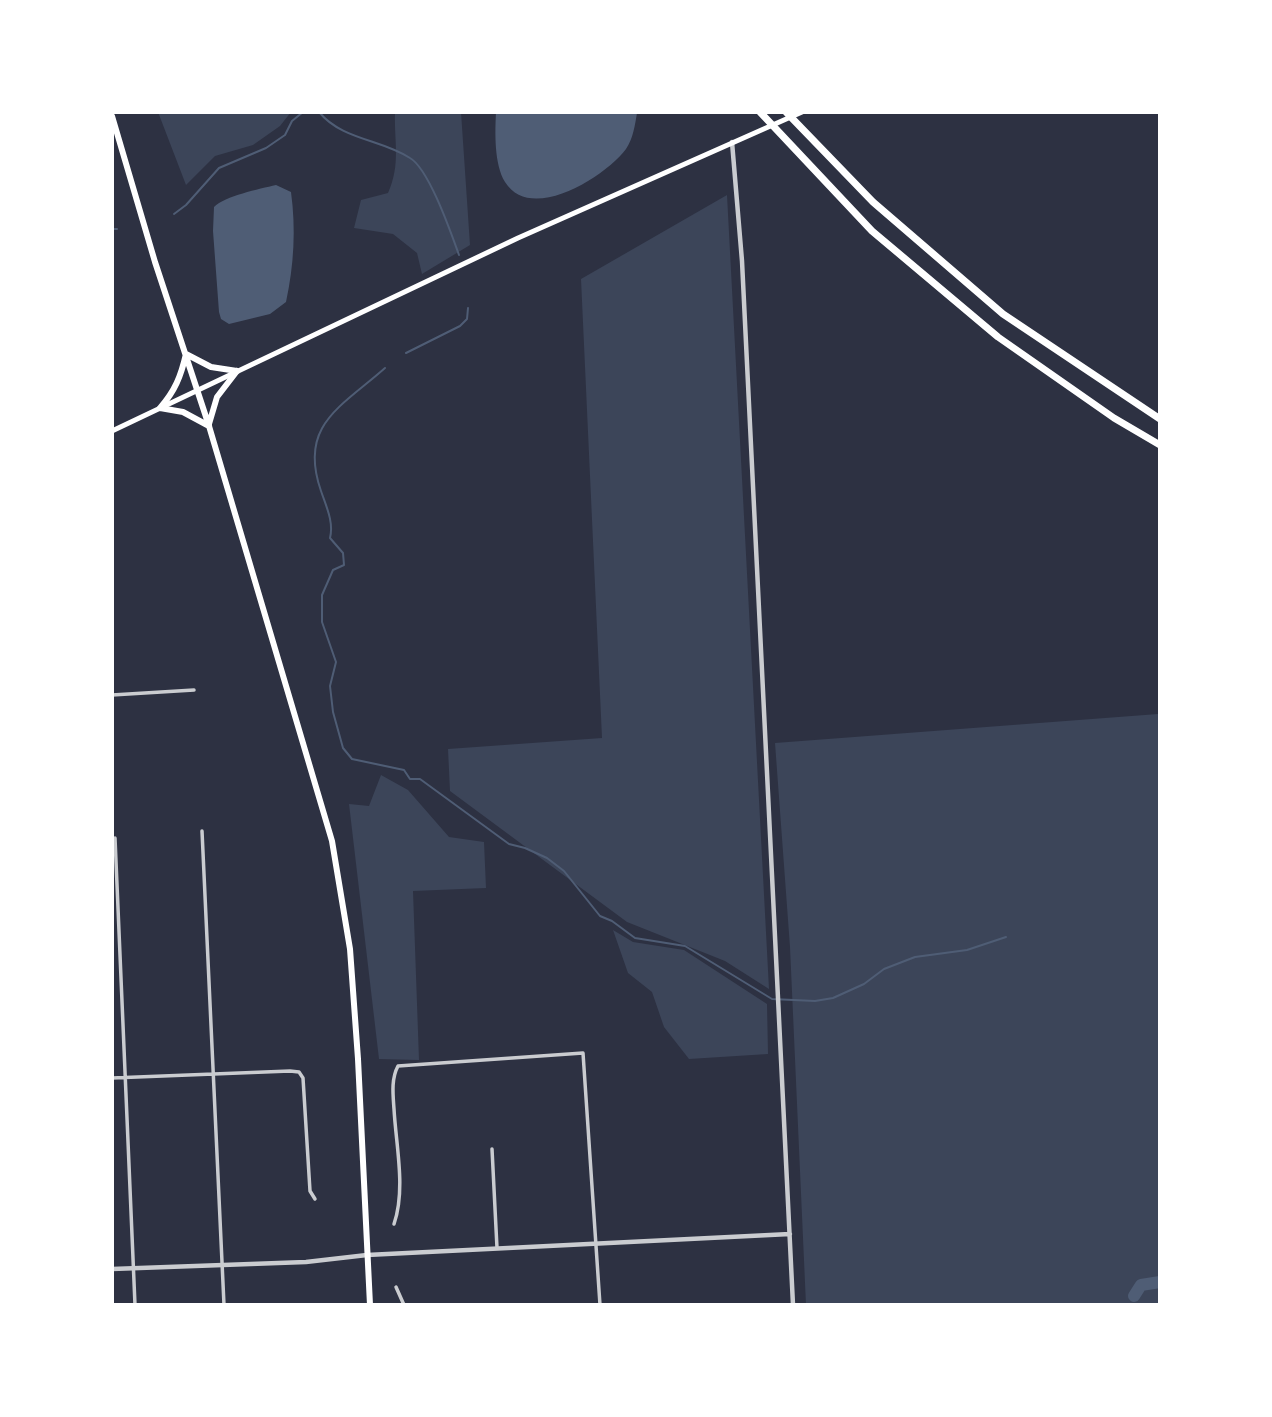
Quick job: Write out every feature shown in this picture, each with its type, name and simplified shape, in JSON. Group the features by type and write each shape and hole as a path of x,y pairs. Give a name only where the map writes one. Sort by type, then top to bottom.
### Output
{"highway":[{"path":"760,112 872,231 998,338 1114,418 1160,444"},
{"path":"786,112 829,159 931,254 1003,314 1160,419"}],"main road":[{"path":"112,431 518,238 802,112"},
{"path":"112,116 155,262 209,426 332,841 349,949 358,1059 370,1305"},
{"path":"186,354 211,367 237,371"},
{"path":"160,408 174,392 186,354"},
{"path":"209,426 217,397 237,371"},
{"path":"160,408 183,412 209,426"}],"street":[{"path":"732,142 742,261 793,1305"},
{"path":"112,695 194,690"},
{"path":"202,831 224,1305"},
{"path":"115,838 135,1305"},
{"path":"394,1224 400,1199 394,1100 394,1074 398,1066 583,1054 600,1305"},
{"path":"112,1078 299,1072 303,1078 310,1191 314,1199"},
{"path":"492,1149 497,1250"},
{"path":"112,1269 306,1262 367,1255 790,1234"},
{"path":"396,1287 404,1305"}],"shaded area":[{"path":"158,112 291,112 280,126 253,145 215,156 186,185"},
{"path":"395,112 461,112 470,245 422,274 417,253 393,234 354,228 361,200 388,193 392,182 396,163"},
{"path":"496,112 637,113 628,145 616,160 586,182 568,191 549,197 532,198 517,194 501,175 496,148"},
{"path":"276,185 291,192 293,206 293,247 286,302 270,314 229,324 221,319 219,312 213,231 214,207 234,196"},
{"path":"727,195 769,989 725,961 627,922 450,791 448,749 602,738 581,279"},
{"path":"1158,714 1160,1305 806,1305 790,947 775,743"},
{"path":"381,775 408,790 449,837 484,842 486,888 413,891 419,1060 379,1059 349,804 369,806"},
{"path":"613,930 633,942 684,950 767,1004 768,1054 689,1059 664,1027 652,992 628,973"}],"waterway":[{"path":"174,214 186,205 219,168 266,148 285,135 292,121 303,112"},
{"path":"319,112 328,121 350,134 399,152 417,164 439,202 459,255"},
{"path":"112,229 117,229"},
{"path":"406,353 460,326 467,319 468,308"},
{"path":"385,368 328,419 315,449 315,468 330,520 330,538 343,553 344,565 333,570 322,595 322,622 336,662 330,686 333,712 343,748 352,759 404,770 410,779 420,779 509,844 547,858 564,871 600,916 612,921 635,938 685,946 772,999 815,1001 833,998 864,984 884,969 915,957 967,950 1006,937"},
{"path":"1134,1296 1141,1285 1160,1282"}]}
